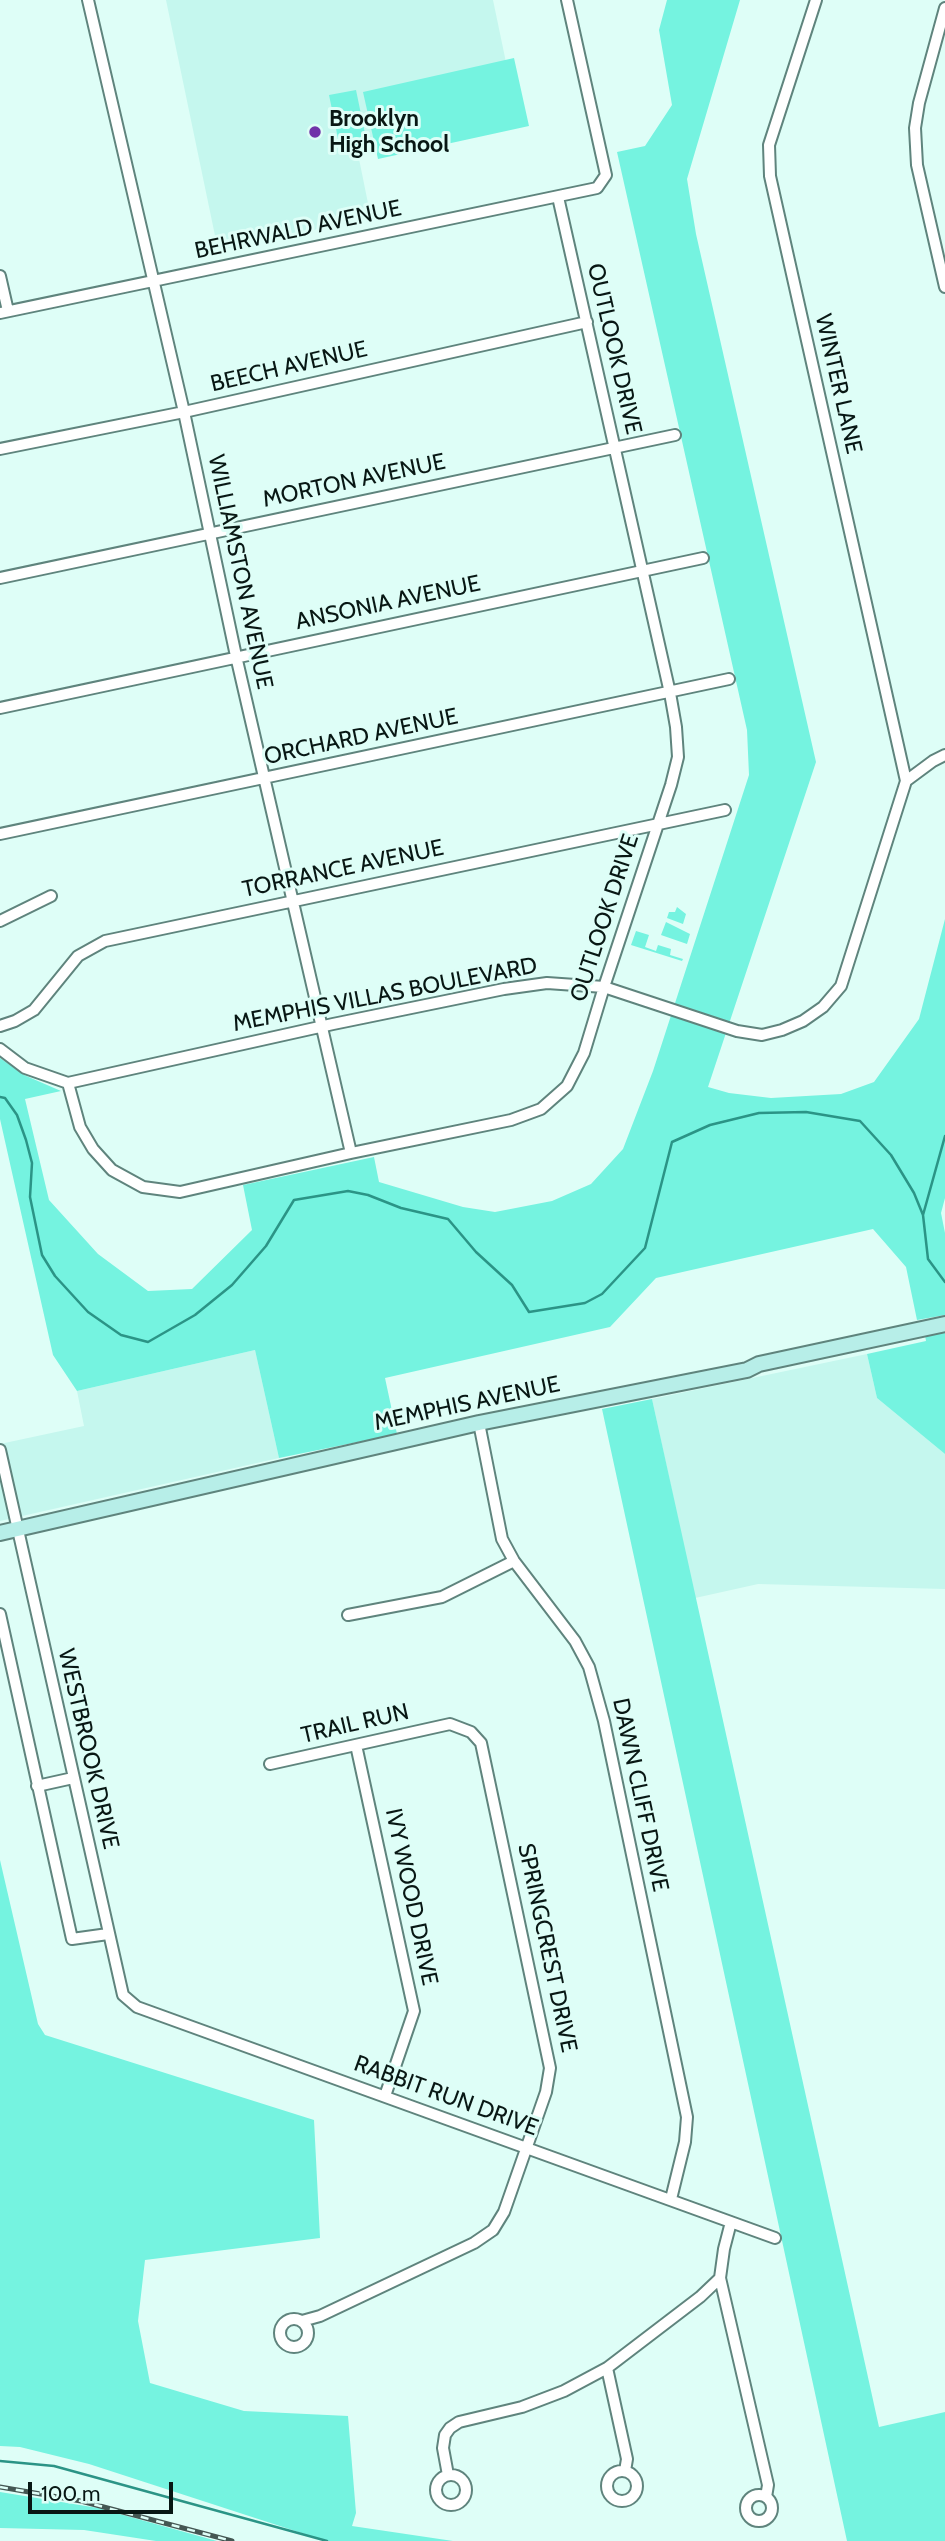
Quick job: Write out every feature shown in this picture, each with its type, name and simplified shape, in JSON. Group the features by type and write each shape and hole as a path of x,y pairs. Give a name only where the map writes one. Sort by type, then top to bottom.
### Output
{"main road":[{"name":"MEMPHIS AVENUE","path":"0,1533 479,1423 747,1370 759,1364 943,1325"}],"street":[{"name":"WILLIAMSTON AVENUE","path":"88,0 351,1153"},
{"name":"BEHRWALD AVENUE","path":"4,312 597,188 606,175 567,0"},
{"name":"WINTER LANE","path":"816,0 769,145 770,176 906,781"},
{"path":"945,8 915,128 917,165 945,287"},
{"name":"OUTLOOK DRIVE","path":"68,1083 80,1127 93,1149 111,1170 143,1187 180,1192 511,1120 541,1109 567,1086 584,1053 671,785 677,757 676,727 670,694 558,197"},
{"path":"0,276 4,312"},
{"name":"BEECH AVENUE","path":"0,449 184,412 587,322"},
{"name":"MORTON AVENUE","path":"0,578 675,435"},
{"name":"ANSONIA AVENUE","path":"0,708 702,558"},
{"name":"ORCHARD AVENUE","path":"0,834 670,694 729,679"},
{"path":"906,781 945,755"},
{"name":"MEMPHIS VILLAS BOULEVARD","path":"68,1083 322,1027 547,982 604,987 737,1031 762,1035 782,1030 803,1021 823,1007 841,986 906,781"},
{"name":"TORRANCE AVENUE","path":"0,1026 33,1010 78,956 105,941 658,822 725,810"},
{"path":"0,922 51,896"},
{"path":"0,1049 25,1068 68,1083"},
{"name":"DAWN CLIFF DRIVE","path":"479,1423 502,1539 514,1561 575,1641 589,1667 604,1721 687,2117 685,2142 671,2199"},
{"name":"WESTBROOK DRIVE","path":"0,1450 117,1977"},
{"path":"348,1615 442,1597 514,1561"},
{"path":"0,1614 72,1939 108,1934"},
{"name":"TRAIL RUN","path":"270,1764 450,1724"},
{"name":"SPRINGCREST DRIVE","path":"302,2321 320,2316 485,2237 493,2230 504,2212 546,2092 550,2068 548,2047 481,1743 468,1729 450,1724"},
{"name":"IVY WOOD DRIVE","path":"356,1745 414,2011 385,2096"},
{"path":"37,1786 73,1778"},
{"name":"RABBIT RUN DRIVE","path":"117,1977 123,1995 137,2007 775,2238"},
{"path":"731,2222 720,2278 768,2485 766,2497"},
{"path":"448,2475 443,2448 445,2435 450,2428 459,2422 542,2400 607,2368 700,2297 720,2278"},
{"path":"607,2368 627,2459 625,2471"}],"shaded area":[{"name":"Brooklyn High School","path":"166,0 493,0 517,115 357,149 371,218 218,250"},
{"path":"255,1350 279,1458 0,1521 0,1444 84,1426 77,1391"},
{"path":"867,1354 877,1398 945,1454 945,1589 758,1584 695,1598 652,1399"}],"green space":[{"path":"667,0 740,0 687,179 696,234 816,762 708,1087 729,1093 771,1098 841,1094 874,1082 919,1019 945,919 945,1198 941,1213 945,1233 945,1315 917,1320 906,1267 873,1229 656,1278 610,1327 385,1378 397,1434 279,1458 255,1350 77,1391 53,1355 0,1119 0,1058 24,1075 61,1091 25,1099 49,1200 98,1254 148,1291 192,1289 252,1230 243,1185 374,1157 379,1182 463,1207 495,1212 552,1201 591,1184 623,1149 653,1071 749,775 747,730 617,152 645,146 672,105 659,30"},
{"path":"514,58 529,126 378,159 363,92"},
{"path":"356,90 367,143 340,148 329,95"},
{"path":"677,907 686,914 683,924 667,918 669,912 675,912"},
{"path":"666,922 690,934 687,944 661,935"},
{"path":"636,931 649,935 645,947 656,951 658,945 671,949 670,955 683,959 682,961 631,945"},
{"path":"945,1325 945,1454 877,1398 867,1354 926,1341 924,1329"},
{"path":"652,1399 879,2427 945,2412 945,2541 847,2541 602,1409"},
{"path":"0,1860 38,2024 45,2035 314,2120 320,2238 145,2260 138,2321 150,2383 244,2411 348,2416 356,2513 352,2526 453,2541 326,2541 89,2464 20,2447 0,2446"},
{"path":"0,2492 98,2508 217,2541 156,2541 84,2530 0,2528"}],"waterway":[{"path":"0,1097 5,1098 17,1115 26,1140 32,1163 30,1197 42,1255 55,1276 88,1312 121,1335 148,1342 195,1315 232,1285 266,1246 294,1200 348,1191 448,1219 476,1252 512,1285 529,1312 585,1303 602,1294 645,1248 672,1142 710,1125 759,1113 806,1112 860,1121 891,1155 914,1193 923,1215"},
{"path":"945,1136 923,1215 928,1259 945,1282"},
{"path":"0,2461 54,2466 327,2541"}],"railway":[{"path":"0,2487 81,2501 232,2541"}],"place":[{"name":"Brooklyn High School","path":"315,132"}]}
